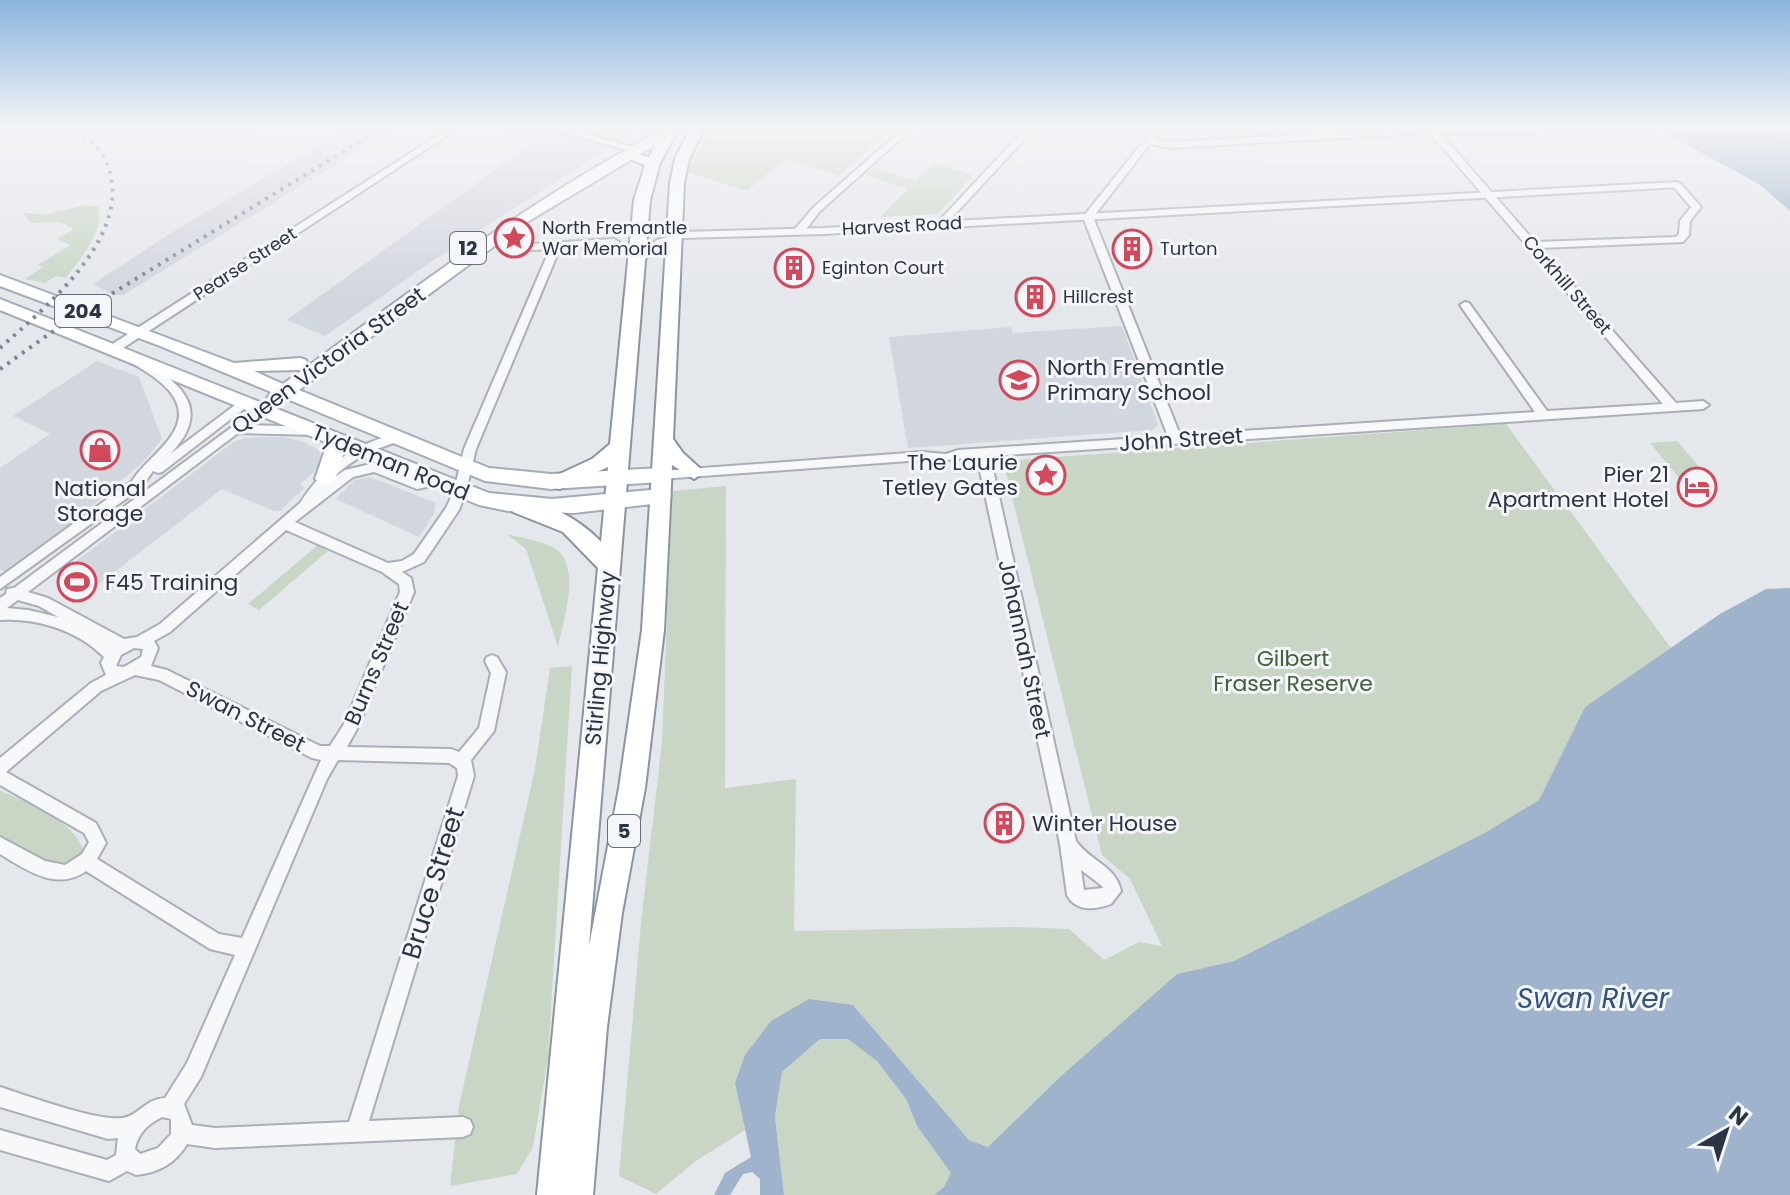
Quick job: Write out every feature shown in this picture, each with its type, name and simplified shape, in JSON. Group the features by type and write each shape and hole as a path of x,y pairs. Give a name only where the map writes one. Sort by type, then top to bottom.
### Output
{"main road":[{"name":"Queen Victoria Street","path":"279,388 300,364 577,183"},
{"name":"Stirling Highway","path":"566,1181 608,565 640,224 649,183"},
{"name":"Stirling Highway","path":"566,1181 608,913 632,788 653,630 673,238 679,183"},
{"name":"Queen Victoria Street","path":"255,405 485,241"},
{"name":"Tydeman Road","path":"0,280 234,370 466,465 513,480 560,482 617,479 661,485"},
{"name":"Tydeman Road","path":"0,304 115,348 460,491 520,507 578,507 614,502 661,485"},
{"path":"234,370 257,365 300,364"},
{"path":"325,435 335,450 325,479"},
{"path":"663,439 676,458 694,472"},
{"path":"560,482 599,464 620,447"},
{"path":"520,507 568,523 582,532 608,565"}],"street":[{"name":"Pearse Street","path":"115,348 370,183"},
{"path":"799,231 817,209 847,183"},
{"path":"941,224 980,183"},
{"path":"1115,183 1088,217 1175,439"},
{"name":"Corkhill Street","path":"1478,183 1673,407"},
{"name":"Harvest Road","path":"640,224 673,238 694,240 787,235 799,231 1677,185"},
{"path":"1533,245 1679,240 1684,235 1685,221 1696,207 1677,185"},
{"path":"637,260 656,245 673,238"},
{"path":"485,241 510,248 614,242"},
{"name":"Burns Street","path":"387,568 405,566 419,558 452,510 470,449 556,246"},
{"path":"1465,305 1543,415"},
{"path":"115,348 175,386 185,401 187,412 179,436 136,485"},
{"name":"Queen Victoria Street","path":"0,606 235,429 255,405"},
{"name":"Queen Victoria Street","path":"0,587 136,485 255,405"},
{"name":"John Street","path":"661,485 694,472 1703,405"},
{"path":"235,429 325,435"},
{"path":"305,506 325,479 359,449 400,437"},
{"name":"Johannah Street","path":"983,454 1068,844"},
{"path":"0,768 305,506 349,473 375,467 417,484 437,481"},
{"path":"286,524 387,568"},
{"name":"Burns Street","path":"171,1107 194,1070 245,947 332,753 350,727 407,592 406,582 387,568"},
{"name":"Swan Street","path":"0,587 43,602 130,657"},
{"name":"Swan Street","path":"0,614 25,614 69,628 318,753 332,753"},
{"path":"332,753 451,756 462,760 482,740 486,731 499,672 492,661"},
{"name":"Bruce Street","path":"356,1131 466,776 462,760"},
{"path":"0,777 90,828 98,843 88,863 66,875 48,872 0,845"},
{"path":"88,863 216,943 245,947"},
{"path":"0,1097 108,1129 134,1126"},
{"path":"171,1107 182,1117 181,1133 169,1153 158,1161 136,1165 127,1159 125,1144 134,1126 151,1111 171,1107"},
{"path":"181,1133 215,1138 463,1127"},
{"path":"0,1140 109,1171 127,1159"}],"shaded area":[{"path":"256,183 306,183 123,295 114,295 93,284"},
{"path":"478,183 554,183 428,264 325,336 287,320"},
{"name":"North Fremantle Primary School","path":"1122,326 1158,424 1153,430 908,448 889,337 1011,327 1013,333"},
{"path":"97,361 139,377 162,439 144,461 80,516 5,572 0,570 0,468 50,434 13,416"},
{"path":"282,437 301,441 319,450 322,459 313,473 300,484 304,488 280,511 222,489 73,604 62,594 58,584 61,575 70,566 235,441"},
{"path":"370,477 436,503 434,513 419,537 336,499 354,480"}],"green space":[{"path":"721,183 757,183 747,191"},
{"path":"889,183 966,183 938,214 880,217 908,189"},
{"path":"86,205 99,207 98,226 90,244 66,278 56,276 45,283 25,279 43,267 37,265 71,245 57,239 74,229 60,222 31,223 22,212 42,215"},
{"name":"Gilbert Fraser Reserve","path":"1506,424 1671,648 1585,707 1539,800 1486,832 1234,961 1177,974 1061,1076 988,1147 969,1140 853,1005 735,1083 745,1130 696,1161 656,1194 619,1176 641,923 662,742 672,491 726,486 725,788 796,779 794,931 1069,929 1104,960 1139,942 1162,946 1130,879 1102,855 1003,461"},
{"path":"1677,441 1713,483 1685,485 1650,443"},
{"path":"507,534 551,546 564,558 568,569 569,595 558,647 526,549"},
{"path":"318,545 328,551 259,610 248,604"},
{"path":"572,666 548,1058 533,1147 517,1174 450,1186 459,1106 535,769 550,668"},
{"path":"0,791 24,800 61,822 79,841 84,852 65,865 54,864 31,855 0,835"},
{"path":"820,1039 848,1039 877,1060 906,1099 917,1126 952,1174 934,1195 784,1195 775,1117 782,1072"}],"water":[{"path":"1757,183 1790,183 1790,211"},
{"name":"Swan River","path":"1790,588 1790,1195 934,1195 944,1187 951,1173 917,1126 906,1099 877,1061 848,1039 820,1039 782,1072 775,1117 784,1195 760,1195 760,1179 752,1172 743,1174 730,1195 714,1195 725,1173 751,1157 735,1083 745,1055 771,1021 809,999 853,1005 969,1140 988,1147 1061,1076 1177,974 1234,961 1486,832 1539,800 1585,707 1720,614 1766,589"}],"railway":[{"path":"0,348 42,310 84,264 100,238 110,212 112,183"},
{"path":"0,369 69,320 292,183"}],"place":[{"name":"North Fremantle War Memorial","path":"514,238"},
{"name":"Turton","path":"1132,249"},
{"name":"Eginton Court","path":"794,268"},
{"name":"Hillcrest","path":"1035,297"},
{"name":"North Fremantle Primary School","path":"1019,380"},
{"name":"National Storage","path":"100,450"},
{"name":"The Laurie Tetley Gates","path":"1046,475"},
{"name":"Pier 21 Apartment Hotel","path":"1697,487"},
{"name":"F45 Training","path":"77,582"},
{"name":"Winter House","path":"1004,823"}]}
